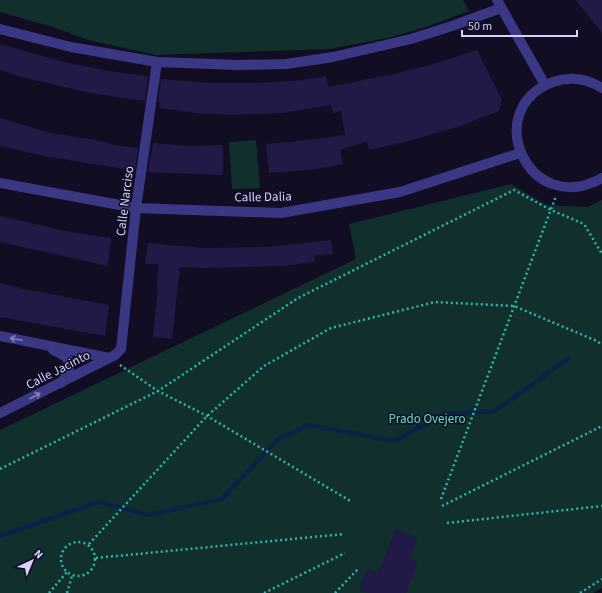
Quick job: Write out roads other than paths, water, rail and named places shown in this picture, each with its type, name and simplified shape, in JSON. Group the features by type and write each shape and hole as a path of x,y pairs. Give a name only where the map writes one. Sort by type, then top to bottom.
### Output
{"street":[{"path":"0,29 71,48 158,62 238,65 286,64 333,57 411,39 452,26 499,4 544,85"},
{"name":"Calle Narciso","path":"122,344 136,208 158,62"},
{"path":"602,88 594,83 578,78 561,79 544,85 526,103 520,114 517,127 517,140 520,153 529,168 543,180 560,186 575,188 590,184 602,178"},
{"name":"Calle Dalia","path":"0,183 136,208 281,213 400,192 520,153"},
{"path":"0,336 110,358"},
{"path":"38,343 59,352 68,359 70,368 61,383"},
{"name":"Calle Jacinto","path":"0,413 110,358 118,352 122,344"}],"waterway":[{"path":"0,536 98,502 148,515 222,499 277,440 309,425 394,441 444,414 495,411 569,358"}],"park label":[{"name":"Prado Ovejero","path":"427,419"}]}
